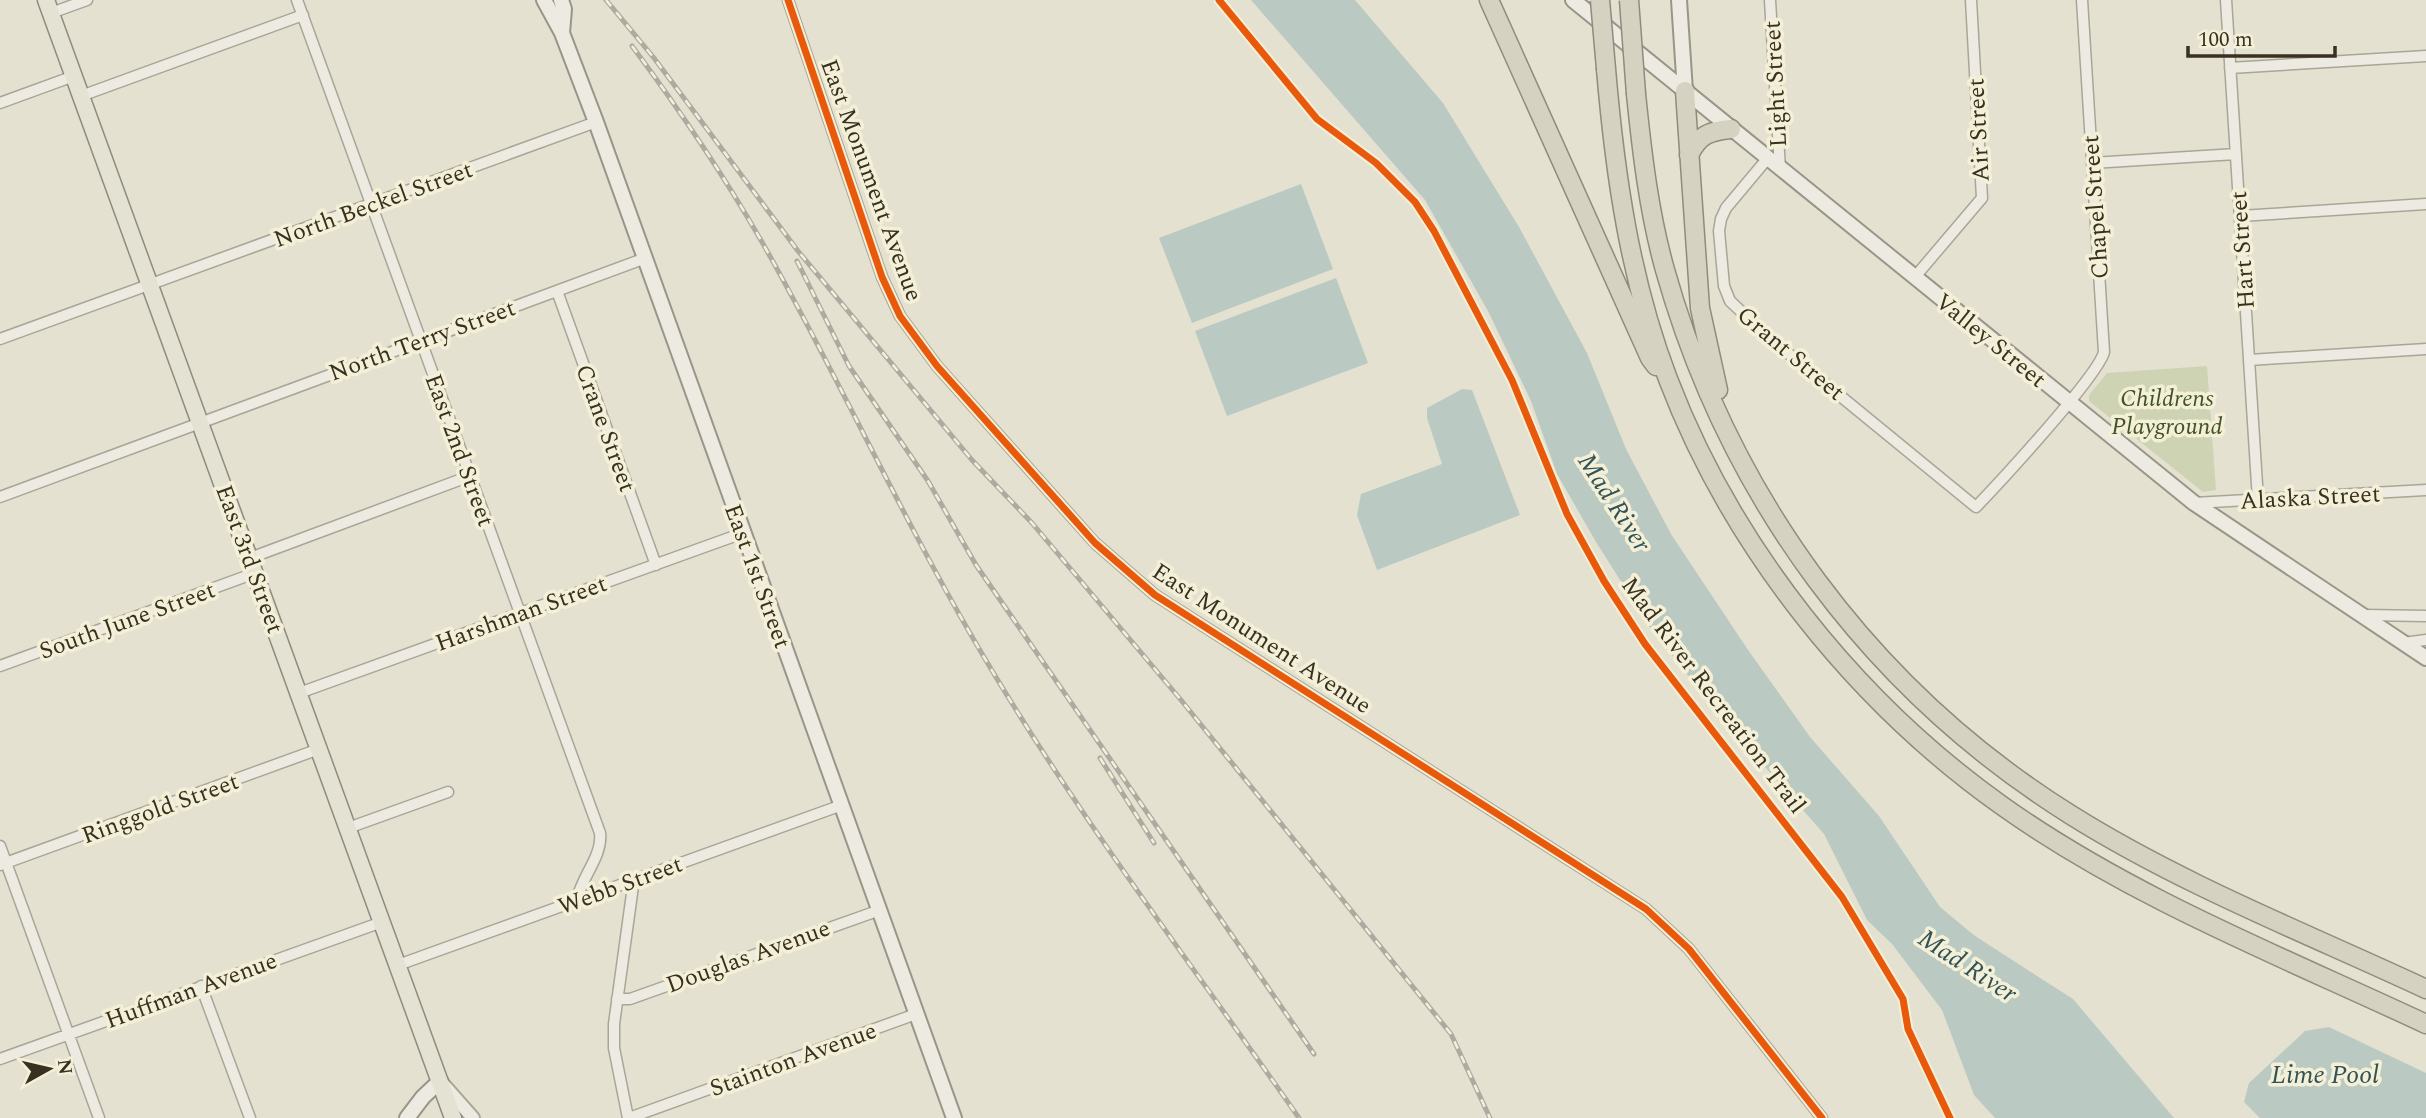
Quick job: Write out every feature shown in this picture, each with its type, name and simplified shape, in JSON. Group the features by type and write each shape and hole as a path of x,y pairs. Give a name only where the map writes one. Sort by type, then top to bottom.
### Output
{"highway":[{"path":"1489,0 1650,358 1668,379"},
{"path":"1601,0 1621,206 1633,263 1668,379 1734,511 1801,611 1842,660 1947,761 2000,804 2138,888 2426,1024"},
{"path":"1629,0 1642,149 1665,269 1687,338 1725,431 1772,518 1826,596 1905,685 1961,736 2072,816 2156,862 2426,989"},
{"path":"1685,91 1700,308 1709,358 1726,418 1725,431"},
{"path":"1689,155 1697,140 1705,134 1731,129"}],"main road":[{"name":"East 1st Street","path":"544,0 562,33 596,122 643,259 954,1118"},
{"name":"East 1st Street","path":"561,0 564,9 562,33"},
{"name":"Valley Street","path":"1573,0 2194,503 2426,658"},
{"path":"1679,0 1685,91"},
{"name":"East 3rd Street","path":"49,7 453,1118"},
{"path":"407,1118 440,1081"}],"street":[{"path":"49,7 87,0"},
{"name":"East 2nd Street","path":"297,0 600,833 600,848 583,881 578,900"},
{"name":"East Monument Avenue","path":"788,0 882,277 900,316 937,366 1095,544 1184,616 1282,674 1646,909 1689,949 1822,1118"},
{"name":"Light Street","path":"1770,0 1780,169"},
{"name":"Air Street","path":"1914,278 1982,198 1970,0"},
{"name":"Chapel Street","path":"1976,507 2067,402 2100,362 2104,352 2082,0"},
{"name":"Hart Street","path":"2226,0 2258,500"},
{"path":"81,96 303,15"},
{"path":"2230,68 2426,56"},
{"path":"0,103 74,76"},
{"name":"North Beckel Street","path":"0,339 596,122"},
{"path":"2092,163 2236,154"},
{"name":"Grant Street","path":"1767,159 1726,208 1721,219 1724,286 1730,301 1768,337 1976,507"},
{"path":"2240,216 2426,204"},
{"name":"North Terry Street","path":"0,497 643,259"},
{"name":"Crane Street","path":"556,291 656,565"},
{"path":"2249,360 2426,349"},
{"name":"South June Street","path":"0,666 470,476"},
{"name":"Alaska Street","path":"2194,503 2426,489"},
{"name":"Harshman Street","path":"299,693 743,533"},
{"path":"2363,615 2426,616"},
{"path":"2403,643 2426,640"},
{"name":"Ringgold Street","path":"3,864 319,749"},
{"path":"348,828 448,792"},
{"name":"Webb Street","path":"398,965 842,805"},
{"path":"0,846 3,864 99,1118"},
{"path":"629,1118 614,1048 617,999 635,879"},
{"name":"Douglas Avenue","path":"617,999 630,999 880,910"},
{"name":"Huffman Avenue","path":"0,1059 382,922"},
{"path":"201,986 250,1118"},
{"name":"Stainton Avenue","path":"629,1118 916,1014"},
{"path":"440,1081 473,1118"}],"green space":[{"name":"Childrens Playground","path":"2207,366 2216,490 2203,492 2089,401 2089,395 2107,373"}],"water":[{"name":"Mad River","path":"1251,0 1355,0 1443,103 1519,227 1587,353 1626,449 1671,534 1810,737 1879,816 1940,907 1975,936 2073,999 2174,1118 1995,1118 1974,1095 1942,1010 1892,944 1867,920 1824,834 1721,717 1651,629 1596,542 1557,474 1531,401 1488,311 1425,200"},
{"path":"1301,184 1333,269 1192,323 1159,238"},
{"path":"1336,278 1368,363 1227,416 1195,331"},
{"path":"1462,389 1472,390 1520,515 1377,570 1357,515 1361,494 1442,464 1427,418 1427,408"},
{"name":"Lime Pool","path":"2329,1027 2426,1073 2426,1118 2260,1118 2244,1102 2249,1083 2305,1031"}],"railway":[{"path":"606,0 654,58 798,251 972,460 1032,523 1181,700 1451,1034 1490,1118"},
{"path":"632,46 700,142 762,242 946,591 1011,702 1090,823 1299,1118"},
{"path":"797,261 849,366 928,481 976,565 1314,1054"},
{"path":"1100,758 1154,843"}],"cycle path":[{"path":"788,0 882,277 900,316 937,366 1095,543 1155,595 1646,909 1689,949 1822,1118"},
{"name":"Mad River Recreation Trail","path":"1219,0 1317,119 1376,163 1415,202 1434,231 1512,380 1567,514 1604,581 1645,644 1842,897 1903,999 1908,1029 1950,1118"}]}
